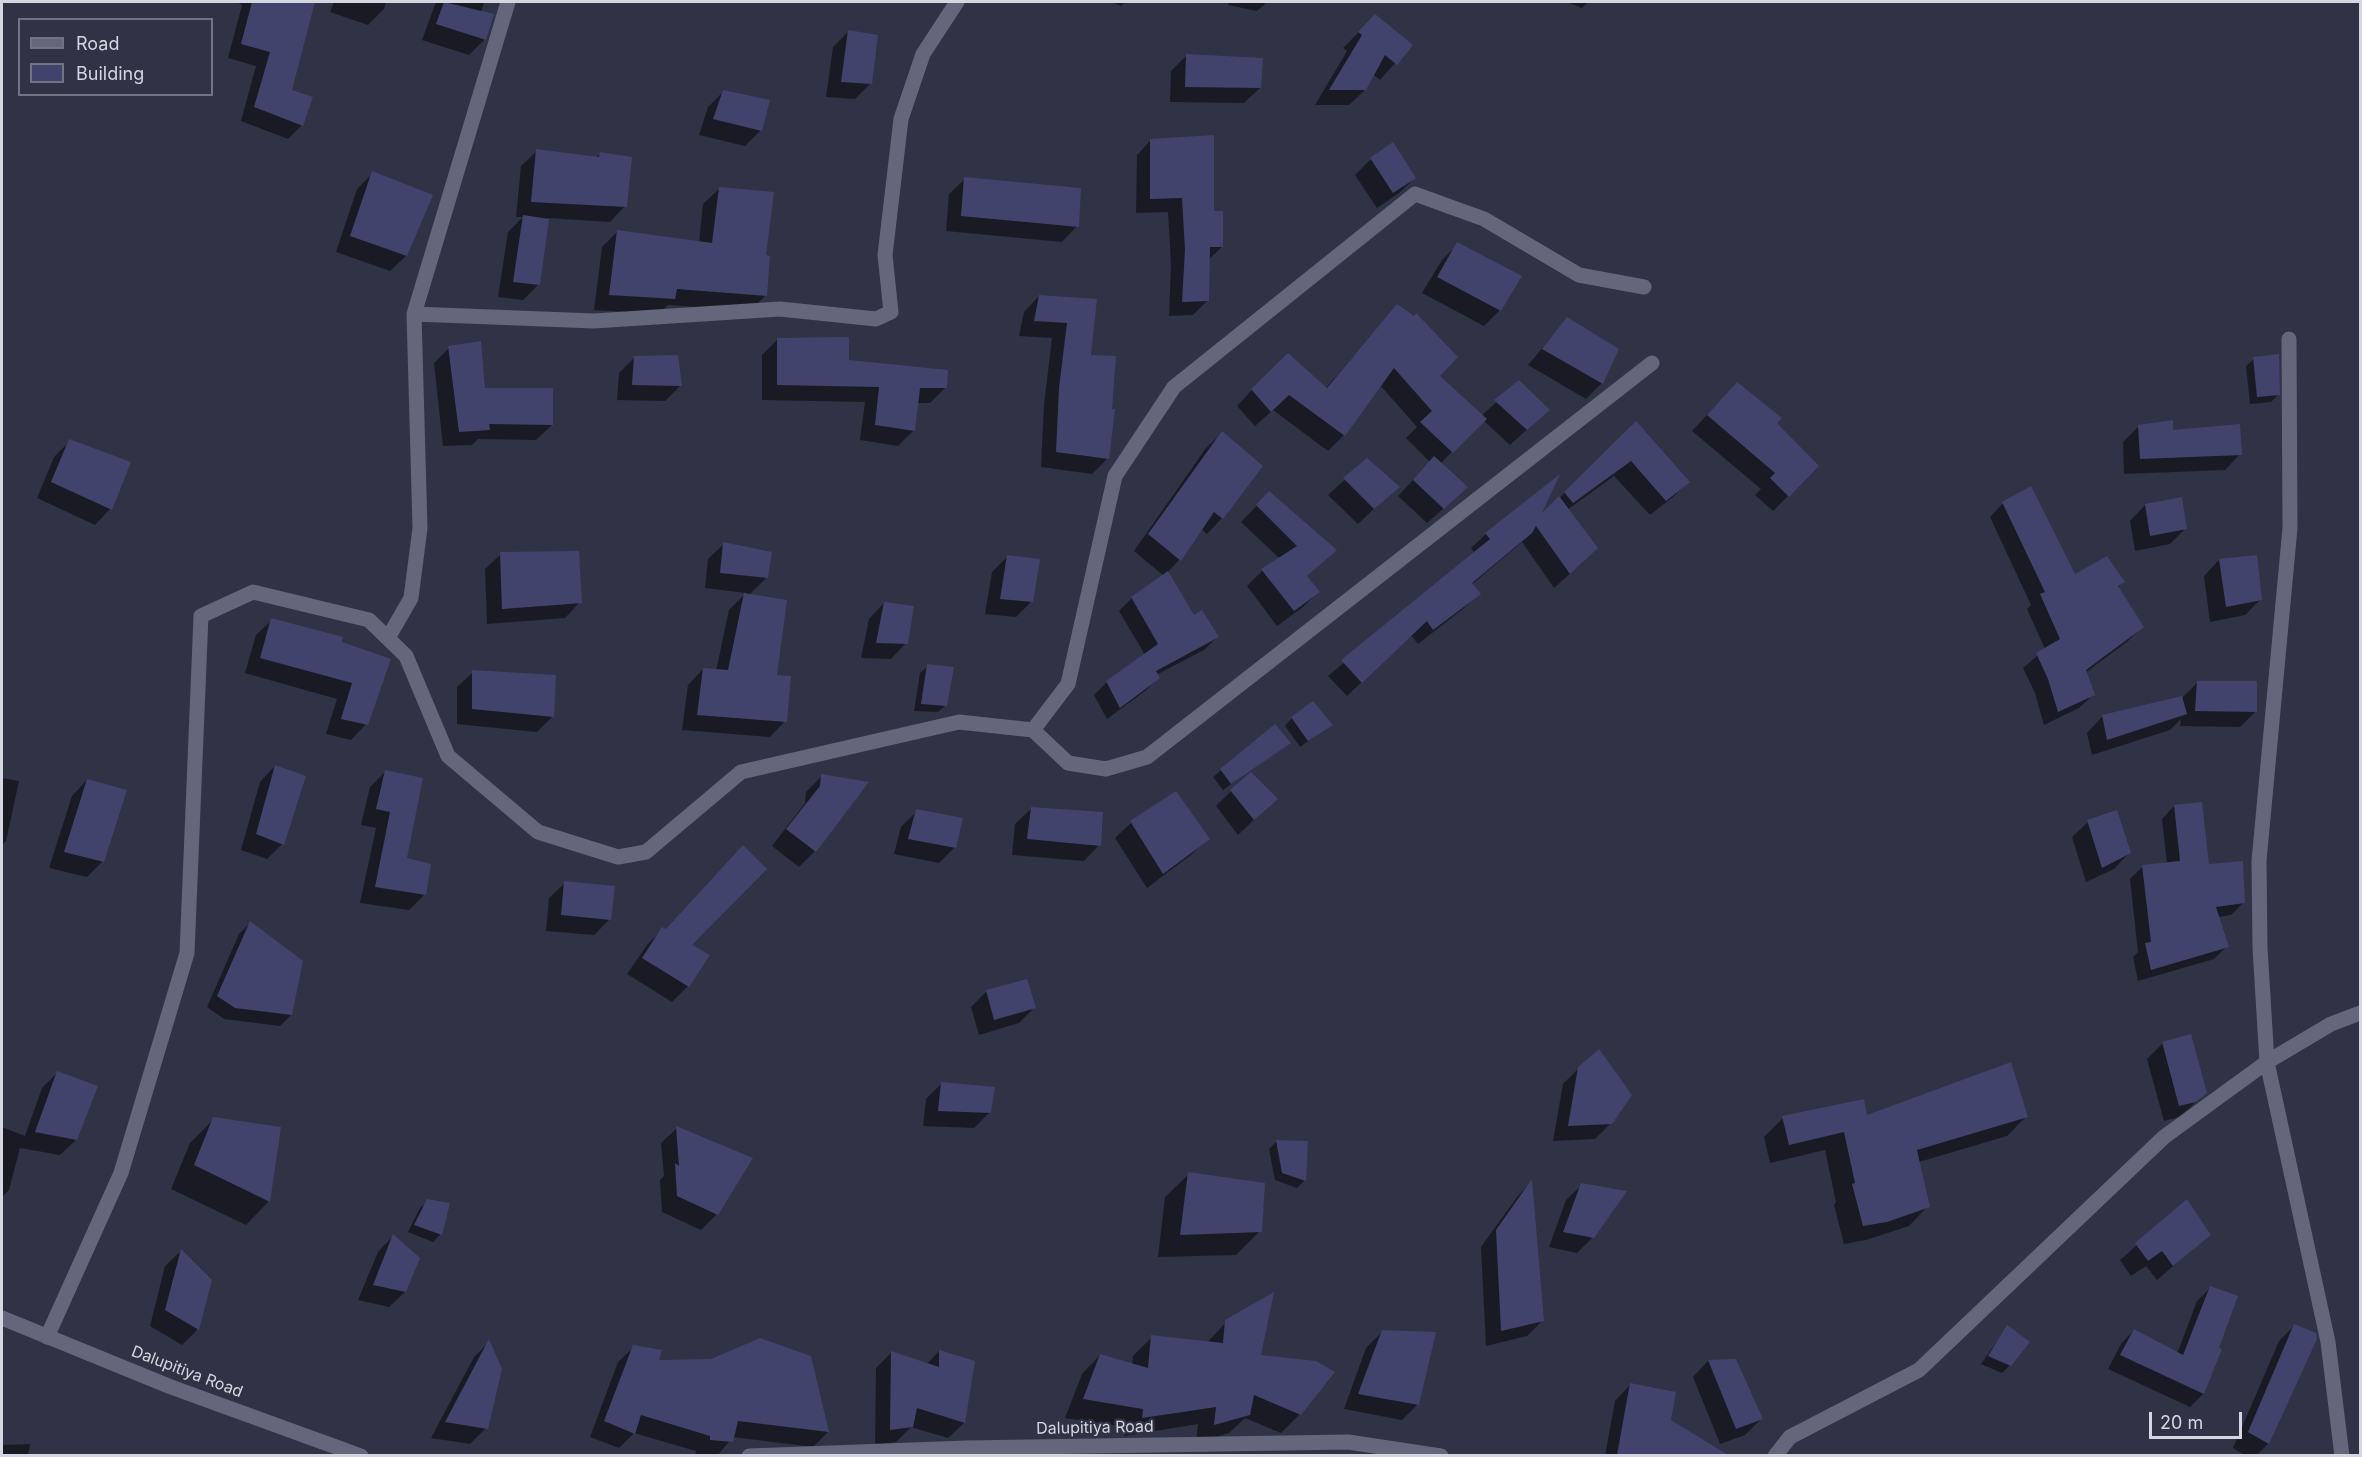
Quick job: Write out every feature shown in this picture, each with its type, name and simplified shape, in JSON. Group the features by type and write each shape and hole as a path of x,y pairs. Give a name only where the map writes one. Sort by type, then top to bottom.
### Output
{"street":[{"path":"388,638 411,598 420,528 414,314 508,2"},
{"path":"414,314 594,321 780,309 876,319 891,312 885,255 901,119 923,54 957,2"},
{"path":"1033,730 1068,684 1114,476 1174,387 1415,194 1484,219 1579,275 1644,287"},
{"path":"2289,339 2290,528 2259,861 2260,948 2267,1062 2328,1342 2342,1455"},
{"path":"47,1337 121,1173 187,953 201,616 253,592 369,620 406,656 448,756 538,832 618,857 646,852 741,772 959,722 1033,730 1068,763 1106,769 1147,757 1652,363"},
{"path":"1775,1455 1790,1437 1919,1370 2164,1137 2267,1062 2331,1024 2361,1013"},
{"name":"Dalupitiya Road","path":"2,1318 171,1387 360,1455"},
{"name":"Dalupitiya Road","path":"749,1455 966,1448 1348,1442 1441,1455"}],"building":[{"path":"252,2 315,2 292,90 313,97 303,126 254,107 270,52 241,44"},
{"path":"444,2 494,14 486,40 436,24"},
{"path":"1375,14 1413,45 1397,65 1385,55 1366,90 1329,90 1362,35 1358,32"},
{"path":"848,30 878,35 872,84 841,82"},
{"path":"1186,54 1263,58 1261,88 1185,87"},
{"path":"723,90 770,100 762,131 713,119"},
{"path":"1214,135 1214,211 1223,211 1223,247 1210,247 1209,301 1182,302 1185,250 1182,198 1150,199 1150,139"},
{"path":"1393,142 1416,178 1393,193 1370,158"},
{"path":"536,149 599,157 600,152 632,157 627,207 531,202"},
{"path":"372,171 433,195 407,256 350,236"},
{"path":"964,177 1081,188 1079,227 961,216"},
{"path":"719,187 774,192 766,255 770,256 767,296 677,289 675,299 609,295 617,230 712,243"},
{"path":"523,215 549,219 540,285 513,282"},
{"path":"1457,242 1522,276 1501,311 1437,277"},
{"path":"1039,295 1097,299 1091,355 1116,356 1112,409 1115,409 1109,459 1056,452 1059,388 1067,323 1034,321"},
{"path":"1397,304 1414,316 1416,313 1458,357 1440,376 1487,419 1453,453 1420,422 1432,411 1394,368 1345,436 1289,395 1271,412 1251,389 1288,353 1327,388"},
{"path":"1567,317 1619,349 1603,384 1542,349"},
{"path":"849,337 849,360 948,370 947,388 920,388 915,431 875,425 879,387 777,385 777,338"},
{"path":"481,341 485,388 553,388 553,425 489,424 490,430 459,432 448,346"},
{"path":"2279,354 2280,395 2257,397 2253,357"},
{"path":"678,355 682,386 632,385 634,356"},
{"path":"1519,380 1550,410 1527,430 1494,400"},
{"path":"1737,382 1782,418 1777,423 1819,466 1789,497 1770,478 1775,473 1707,415"},
{"path":"2173,420 2173,430 2240,424 2242,455 2140,459 2138,425"},
{"path":"1636,421 1690,482 1666,501 1631,461 1573,503 1564,492"},
{"path":"1222,431 1263,466 1223,519 1214,512 1181,561 1148,534"},
{"path":"69,439 131,462 112,510 51,482"},
{"path":"1434,456 1468,487 1444,509 1413,480"},
{"path":"1367,458 1400,487 1374,509 1343,478"},
{"path":"1560,474 1542,513 1559,496 1598,548 1570,574 1536,526 1532,533 1472,583 1481,594 1433,630 1427,621 1362,683 1341,660 1490,539 1485,533"},
{"path":"2031,486 2075,574 2107,556 2125,582 2118,586 2144,627 2086,670 2095,695 2058,712 2048,679 2036,653 2060,639 2040,594 2045,592 2002,502"},
{"path":"1269,491 1337,550 1307,576 1320,592 1294,611 1261,569 1297,546 1256,505"},
{"path":"2182,497 2187,529 2150,536 2145,504"},
{"path":"723,542 772,552 768,578 720,573"},
{"path":"579,551 582,603 502,609 500,552"},
{"path":"1007,555 1040,559 1033,602 1000,599"},
{"path":"2257,555 2262,600 2226,607 2219,559"},
{"path":"1168,571 1194,615 1202,610 1219,637 1156,671 1160,678 1120,708 1106,681 1158,644 1131,597"},
{"path":"744,593 787,600 777,675 791,676 787,722 697,715 703,668 728,670"},
{"path":"884,602 914,606 908,644 876,643"},
{"path":"271,618 343,637 342,642 391,659 368,725 341,719 352,683 260,658"},
{"path":"927,664 954,667 947,706 921,704"},
{"path":"472,670 556,675 554,717 472,709"},
{"path":"2197,681 2257,681 2257,712 2195,711"},
{"path":"2182,696 2187,714 2107,740 2102,715"},
{"path":"1313,701 1333,725 1308,741 1291,717"},
{"path":"1275,724 1291,743 1231,784 1220,769"},
{"path":"275,765 306,776 284,845 256,834"},
{"path":"385,770 423,778 407,858 431,864 426,895 375,887 390,812 376,809"},
{"path":"1251,772 1278,799 1254,820 1230,790"},
{"path":"821,774 869,782 816,852 786,829 820,786"},
{"path":"87,779 127,790 104,862 64,852"},
{"path":"1176,791 1210,839 1163,874 1130,821"},
{"path":"2202,802 2209,864 2243,861 2245,903 2216,907 2229,947 2151,970 2145,943 2151,942 2142,865 2180,861 2174,805"},
{"path":"1031,807 1103,812 1101,846 1027,839"},
{"path":"916,809 963,818 956,848 908,839"},
{"path":"2117,810 2131,853 2102,868 2087,820"},
{"path":"743,845 767,869 692,945 710,955 689,987 642,958 662,927 666,929"},
{"path":"564,881 615,886 611,920 561,915"},
{"path":"250,921 303,961 292,1015 235,1008 217,996"},
{"path":"1027,979 1036,1008 994,1020 986,990"},
{"path":"2191,1034 2207,1093 2196,1102 2179,1106 2162,1042"},
{"path":"1599,1049 1632,1095 1612,1124 1568,1126 1578,1067"},
{"path":"2011,1062 2028,1117 1917,1150 1930,1207 1887,1222 1863,1226 1852,1184 1855,1183 1844,1132 1789,1145 1782,1116 1864,1099 1867,1115"},
{"path":"57,1071 98,1086 77,1140 35,1132"},
{"path":"941,1082 995,1087 991,1113 938,1111"},
{"path":"213,1117 281,1127 270,1202 194,1165"},
{"path":"676,1126 753,1158 718,1215 677,1196 675,1163 679,1166"},
{"path":"1276,1140 1308,1141 1306,1181 1282,1173"},
{"path":"1188,1172 1265,1183 1262,1232 1180,1235"},
{"path":"1532,1179 1544,1321 1501,1331 1496,1230"},
{"path":"1581,1183 1627,1191 1594,1238 1563,1232"},
{"path":"427,1199 450,1203 442,1235 414,1225"},
{"path":"2187,1199 2211,1235 2173,1266 2162,1251 2148,1261 2135,1243"},
{"path":"393,1234 420,1258 406,1292 373,1285"},
{"path":"181,1249 212,1280 199,1330 165,1310"},
{"path":"2210,1286 2238,1296 2219,1348 2222,1349 2204,1394 2120,1355 2134,1329 2183,1355"},
{"path":"1274,1292 1261,1355 1316,1361 1335,1372 1301,1415 1254,1395 1250,1415 1214,1425 1216,1407 1142,1418 1143,1409 1083,1399 1100,1354 1148,1368 1151,1335 1223,1343 1225,1320"},
{"path":"2294,1324 2316,1333 2317,1339 2269,1444 2248,1432"},
{"path":"2007,1325 2030,1342 2011,1366 1988,1356"},
{"path":"1382,1330 1436,1332 1419,1405 1358,1394"},
{"path":"760,1338 811,1356 829,1432 738,1421 733,1442 710,1440 710,1436 641,1415 635,1434 604,1421 633,1345 662,1350 659,1360 711,1359"},
{"path":"489,1339 502,1369 488,1429 445,1422"},
{"path":"939,1350 975,1361 965,1423 917,1408 913,1427 890,1430 891,1351 939,1367"},
{"path":"1736,1359 1763,1419 1736,1429 1708,1360"},
{"path":"1630,1383 1676,1392 1671,1420 1728,1455 1617,1455"}]}
